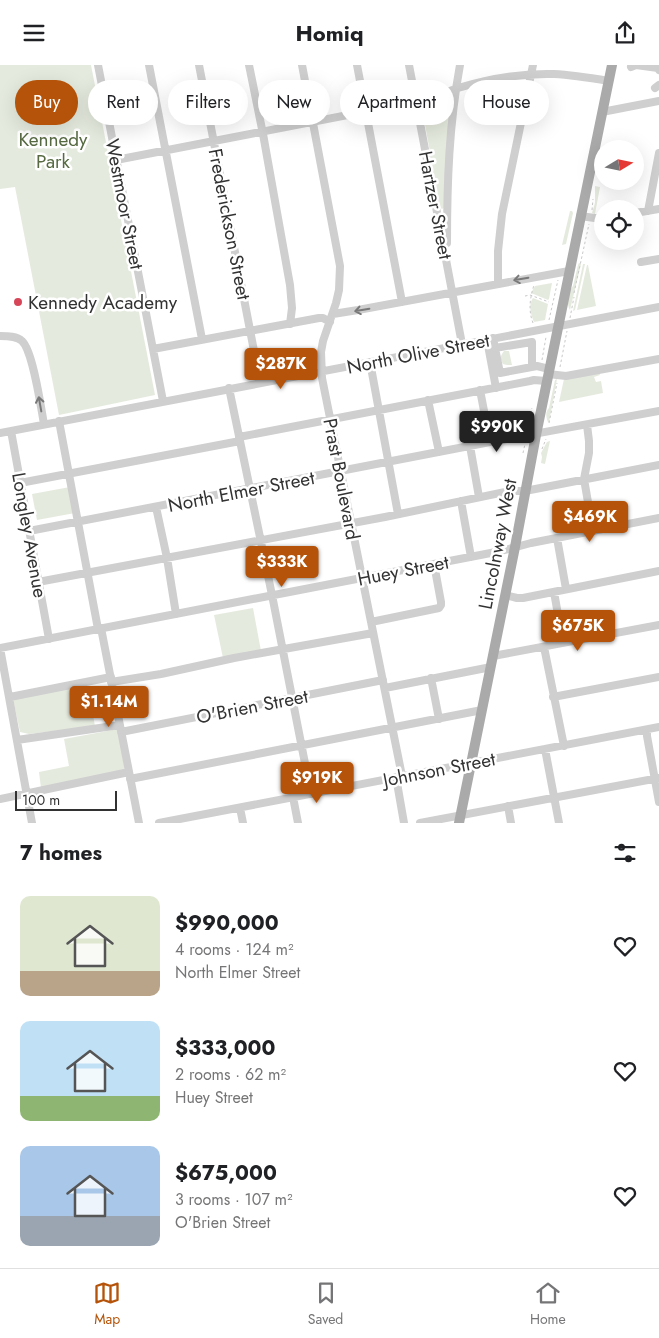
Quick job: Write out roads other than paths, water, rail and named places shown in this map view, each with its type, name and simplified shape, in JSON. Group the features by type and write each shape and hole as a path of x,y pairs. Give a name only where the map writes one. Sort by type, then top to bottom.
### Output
{"main road":[{"name":"Lincolnway West","path":"460,819 548,375 554,323 569,271 612,65"}],"street":[{"name":"Westmoor Street","path":"98,65 163,401"},
{"path":"149,65 202,339"},
{"name":"Frederickson Street","path":"199,65 260,383"},
{"path":"249,65 290,285 292,308 290,323"},
{"name":"Prast Boulevard","path":"302,65 305,80"},
{"path":"357,65 360,80"},
{"name":"Hartzer Street","path":"409,65 412,80"},
{"path":"447,262 448,157 460,65"},
{"path":"498,284 498,251 502,214 532,65"},
{"path":"631,67 636,65 659,69"},
{"path":"456,89 498,79 530,75 555,74 608,81"},
{"path":"602,112 659,101"},
{"path":"116,160 296,125"},
{"name":"Prast Boulevard","path":"314,125 340,266 339,290 321,351 321,371 384,684 399,777 404,823"},
{"path":"369,125 402,301"},
{"name":"Hartzer Street","path":"421,125 462,344"},
{"path":"648,211 659,155"},
{"path":"644,212 659,209"},
{"path":"580,216 594,218"},
{"path":"641,262 659,259"},
{"path":"153,349 290,323 319,318 332,318 402,301 569,271"},
{"name":"North Olive Street","path":"0,433 490,339 554,323 659,307"},
{"path":"0,336 14,337 22,340 29,351 44,424"},
{"path":"490,339 495,348 500,373 537,366 548,375"},
{"path":"490,339 496,388"},
{"path":"495,348 532,342 532,367"},
{"path":"20,483 428,400 496,388 548,375 566,376 659,359"},
{"path":"370,362 398,513"},
{"path":"229,389 261,539 311,793"},
{"path":"480,391 490,443"},
{"path":"428,400 438,453"},
{"name":"North Elmer Street","path":"29,531 659,411"},
{"path":"59,421 139,823"},
{"path":"587,425 589,453 584,479 593,531"},
{"name":"Longley Avenue","path":"11,431 49,639"},
{"path":"470,447 479,497"},
{"path":"38,582 510,491 524,491 659,465"},
{"path":"461,501 471,557"},
{"path":"156,507 176,613"},
{"name":"Huey Street","path":"0,648 471,557 659,518"},
{"path":"557,538 566,589"},
{"path":"371,623 438,609 442,601 434,564"},
{"path":"505,595 523,598 659,571"},
{"path":"554,592 563,643"},
{"path":"492,662 544,647 659,625"},
{"path":"10,697 111,680 161,674 373,633"},
{"path":"544,647 564,746"},
{"path":"0,648 32,823"},
{"name":"O'Brien Street","path":"17,740 120,728 384,684 431,678 492,662"},
{"path":"554,697 659,677"},
{"path":"431,678 439,719"},
{"path":"0,799 302,746 482,710"},
{"name":"Johnson Street","path":"160,823 189,820 311,793 659,727"},
{"path":"646,730 657,778 659,802"},
{"path":"545,749 559,823"},
{"path":"420,823 460,819 554,797 657,778"},
{"path":"293,797 298,823"},
{"path":"508,807 511,823"},
{"path":"240,808 243,823"}],"place":[{"name":"Kennedy Academy","path":"18,302"}],"park label":[{"name":"Kennedy Park","path":"53,150"}]}
